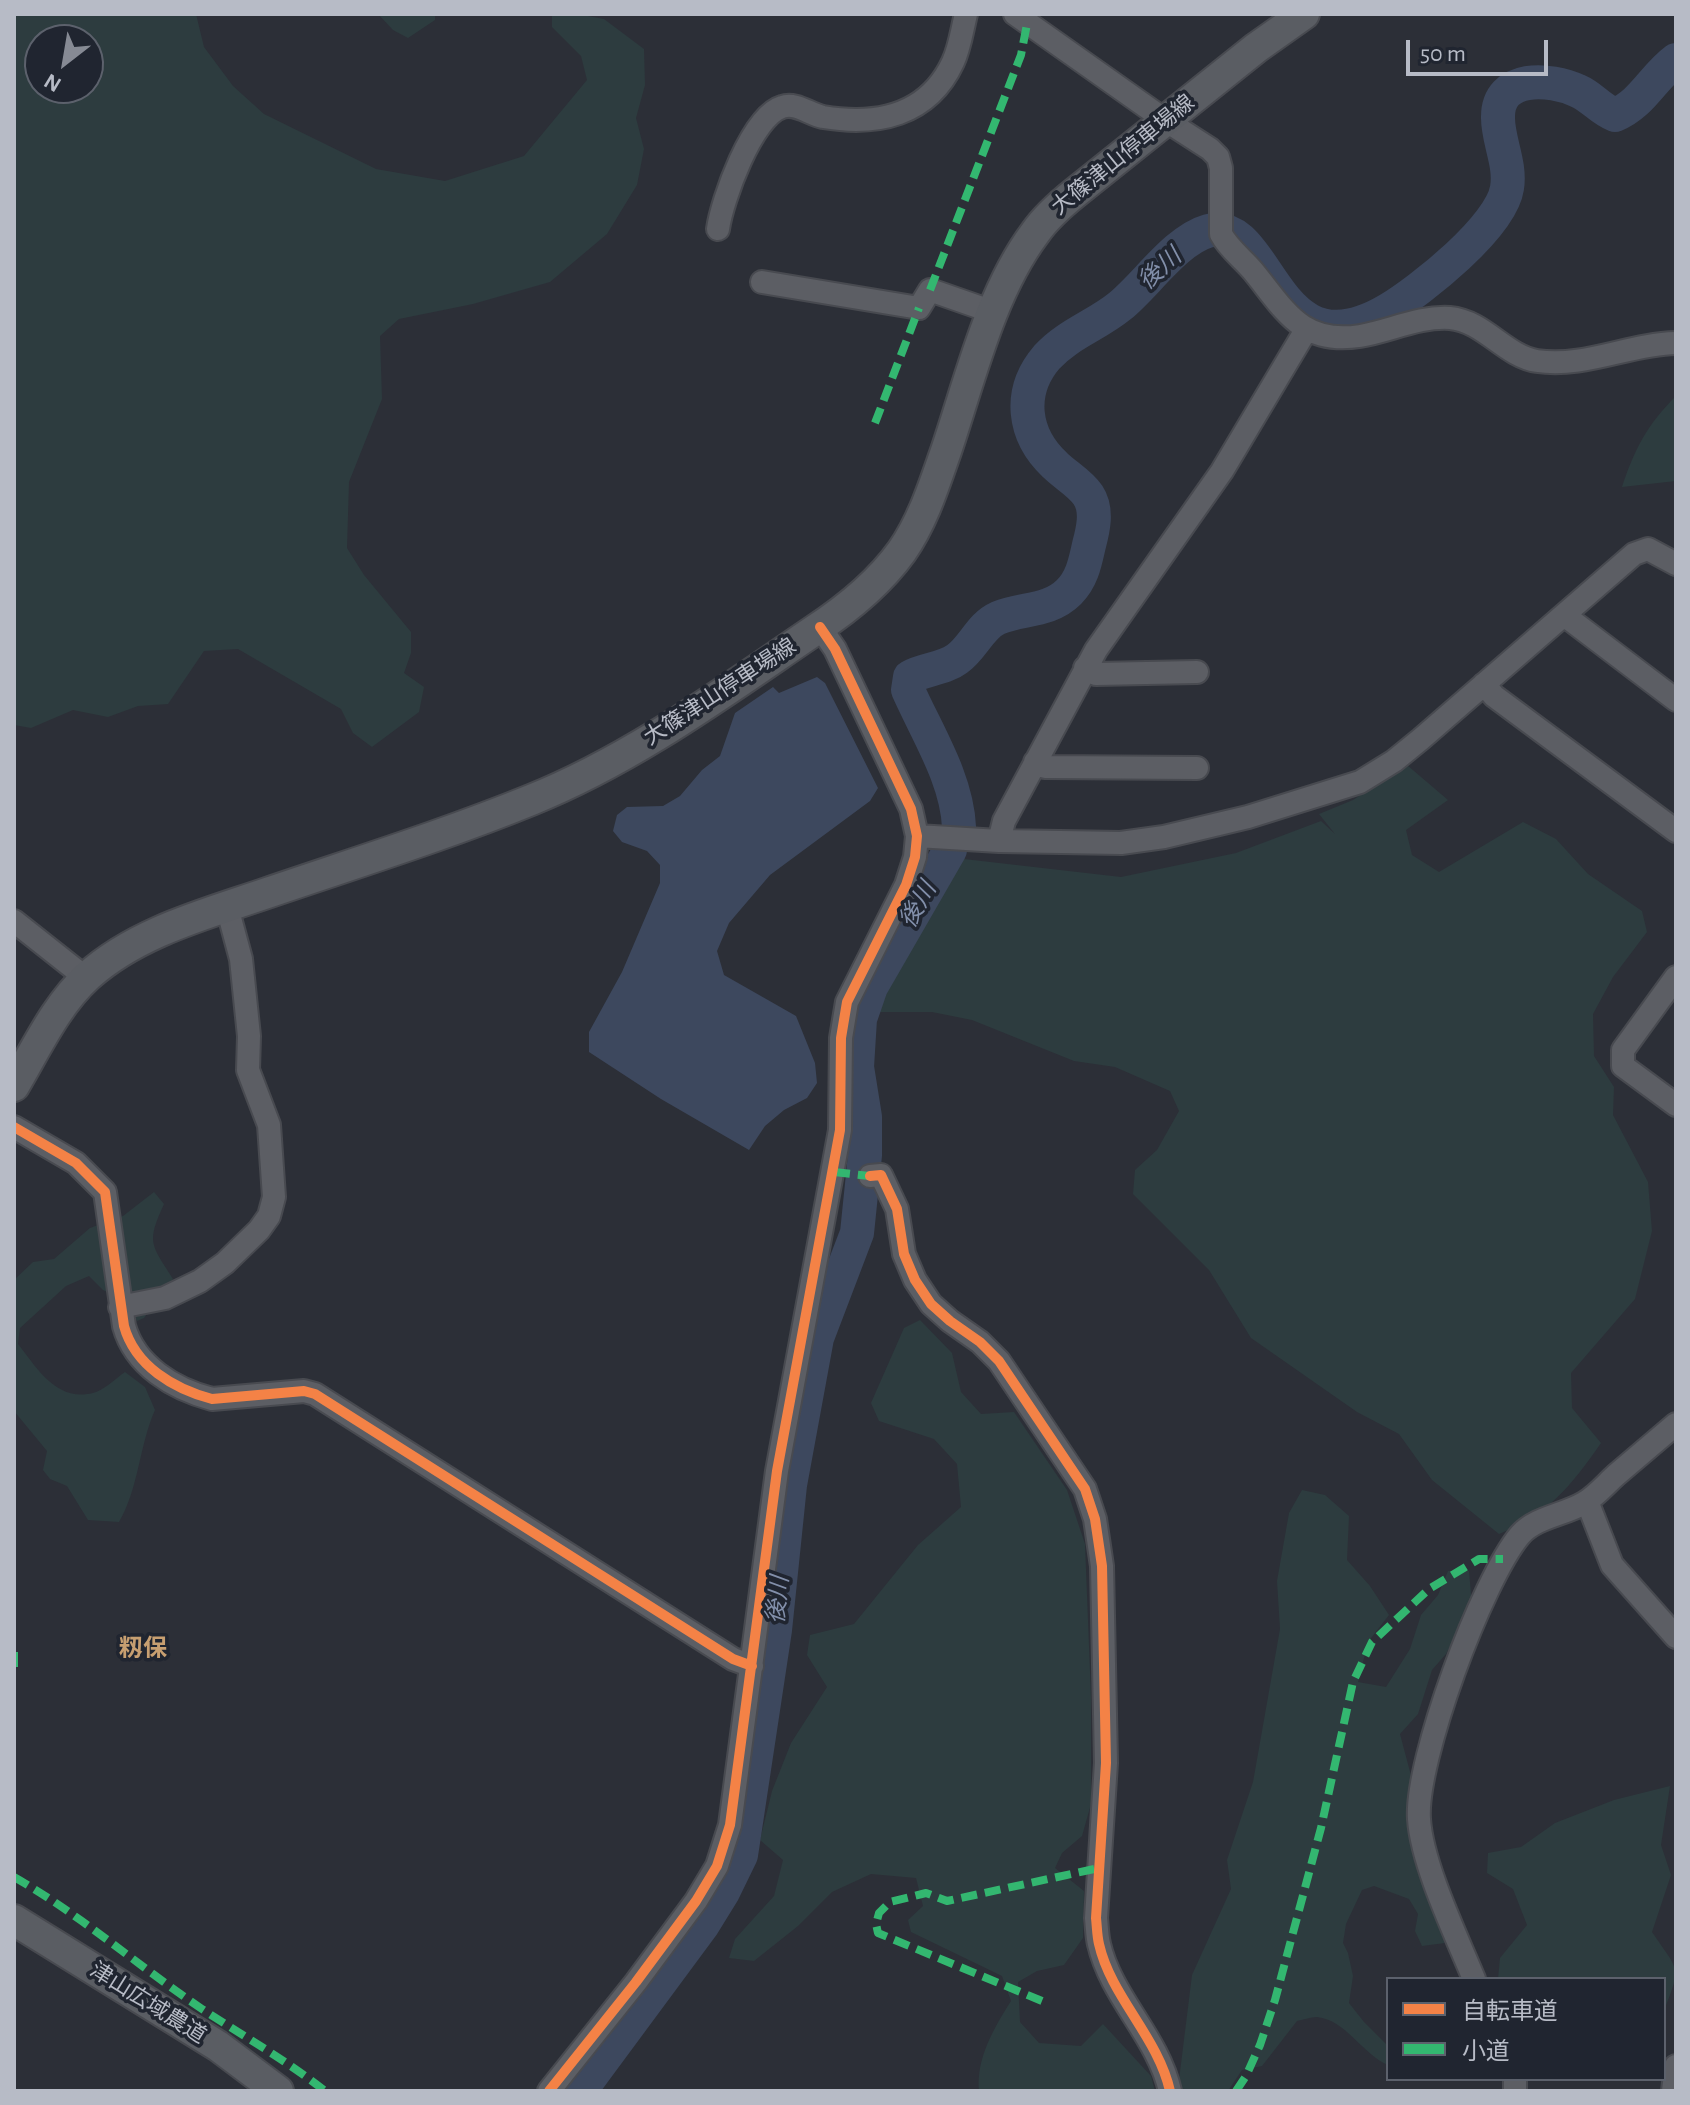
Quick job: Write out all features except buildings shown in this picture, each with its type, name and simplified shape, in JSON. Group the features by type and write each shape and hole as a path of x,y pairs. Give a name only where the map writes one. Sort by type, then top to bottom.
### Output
{"main road":[{"name":"大篠津山停車場線","path":"14,1086 55,1017 86,978 123,950 165,930 227,907 534,799 600,767 661,732 820,627 875,584 903,550 932,492 993,312 1025,248 1051,213 1165,120 1304,14"},
{"name":"津山広域農道","path":"14,1920 218,2046 278,2091"}],"street":[{"path":"718,229 729,187 752,139 760,125 779,107 792,106 823,117 877,120 895,117 917,106 952,65 966,14"},
{"path":"1015,14 1218,157 1221,168 1220,229 1282,308 1306,330 1331,337 1360,336 1404,324 1449,318 1469,322 1521,356 1537,361 1575,361 1676,343"},
{"path":"762,282 919,308 930,290 993,312"},
{"path":"999,841 1004,821 1085,668 1134,593 1222,471 1306,330"},
{"path":"917,836 1121,843 1164,837 1323,795 1360,782 1394,761 1634,554 1648,549 1674,560"},
{"path":"1564,615 1676,700"},
{"path":"549,2091 696,1901 717,1866 730,1825 777,1471 840,1130 841,1038 847,1002 906,885 915,857 917,836 911,809 835,649 820,627"},
{"path":"1085,668 1096,674 1197,672"},
{"path":"1484,684 1494,696 1676,831"},
{"path":"1035,762 1045,767 1197,768"},
{"path":"120,1307 165,1298 200,1281 225,1263 269,1216 274,1197 269,1125 248,1070 249,1036 241,959 227,907"},
{"path":"14,921 86,978"},
{"path":"1676,977 1623,1050 1623,1066 1676,1105"},
{"path":"14,1127 76,1163 105,1192 120,1307 128,1342 137,1356 166,1379 212,1399 304,1391 315,1394 540,1539 733,1659 752,1666"},
{"path":"870,1176 881,1175 897,1209 904,1254 915,1280 931,1304 999,1361 1085,1489 1095,1519 1102,1566 1105,1636 1106,1763 1096,1918 1099,1944 1108,1971 1152,2047 1170,2091"},
{"path":"1473,1977 1423,1847 1418,1816 1424,1775 1441,1711 1480,1605 1503,1559 1521,1533 1541,1520 1587,1501 1676,1424"},
{"path":"1587,1501 1612,1565 1676,1637"},
{"path":"1673,2091 1676,2066"}],"shaded area":[{"path":"14,14 196,14 204,47 233,86 264,114 376,169 445,181 524,156 587,80 581,56 552,27 552,14 604,19 644,49 645,85 636,118 644,149 637,185 607,234 550,282 473,304 399,319 380,336 382,399 349,482 347,548 364,575 411,632 411,653 404,673 424,687 419,712 372,747 353,733 341,709 238,649 204,651 168,704 138,706 108,717 73,710 31,728 14,725"},
{"path":"378,14 435,14 435,20 408,38 393,30"},
{"path":"1676,396 1676,481 1622,487 1643,438"},
{"path":"1407,765 1448,800 1406,830 1412,855 1439,872 1523,822 1556,839 1588,874 1642,911 1647,932 1613,977 1593,1014 1594,1056 1614,1087 1613,1115 1648,1182 1652,1231 1635,1299 1571,1373 1572,1408 1601,1443 1557,1498 1531,1518 1499,1534 1432,1480 1399,1434 1357,1412 1251,1338 1209,1270 1133,1194 1135,1170 1157,1150 1179,1111 1170,1091 1115,1067 1074,1061 972,1020 932,1012 876,1012 875,991 901,944 946,872 964,859 1121,877 1236,853 1321,821 1335,834 1319,814 1353,800"},
{"path":"154,1192 164,1204 155,1227 154,1243 173,1279 144,1318 137,1321 126,1301 103,1290 89,1276 66,1286 20,1328 18,1344 40,1372 58,1388 68,1393 93,1393 125,1372 145,1387 155,1410 131,1495 119,1522 88,1520 67,1486 50,1479 43,1470 47,1451 14,1411 14,1280 33,1262 54,1259 90,1228 123,1216"},
{"path":"920,1320 952,1353 961,1392 981,1414 1014,1412 1067,1490 1085,1544 1091,1697 1091,1804 1082,1836 1062,1853 1055,1868 1084,1891 1083,1938 1064,1965 1037,1971 1018,1982 1020,2022 1039,2043 1081,2046 1103,2024 1151,2076 1155,2091 979,2091 983,2055 1011,2001 1002,1976 911,1932 908,1920 923,1906 916,1878 871,1874 832,1892 798,1926 754,1961 729,1958 735,1939 774,1896 783,1860 760,1840 772,1791 791,1743 827,1687 807,1655 810,1635 854,1624 918,1545 961,1507 957,1464 934,1439 879,1421 871,1403 904,1328"},
{"path":"1302,1490 1325,1495 1349,1516 1347,1560 1370,1586 1389,1615 1368,1642 1358,1682 1386,1687 1410,1649 1421,1615 1438,1595 1448,1571 1469,1571 1472,1605 1446,1654 1432,1670 1418,1714 1400,1734 1413,1783 1413,1837 1418,1873 1445,1943 1422,1946 1415,1931 1418,1914 1409,1899 1374,1886 1362,1890 1346,1924 1343,1943 1353,1976 1349,2003 1386,2044 1386,2064 1337,2024 1315,2017 1297,2021 1262,2066 1242,2070 1228,2091 1181,2091 1179,2080 1192,1975 1231,1889 1227,1860 1253,1782 1280,1629 1277,1581 1289,1513"},
{"path":"1670,1786 1661,1845 1671,1875 1652,1932 1675,1969 1674,1985 1666,2006 1666,1977 1498,1977 1500,1958 1527,1925 1513,1889 1487,1873 1488,1853 1521,1847 1555,1823 1614,1800"}],"water":[{"path":"817,677 825,683 878,788 870,801 770,875 729,923 717,951 724,975 796,1016 815,1063 817,1083 807,1098 784,1110 765,1126 749,1150 661,1099 589,1052 589,1032 622,972 660,883 660,865 647,851 622,842 613,831 617,815 627,807 663,806 680,796 702,770 720,756 735,713 773,687 779,693"}],"waterway":[{"name":"後川","path":"959,827 947,774 908,690 910,677 957,659 986,626 998,618 1053,603 1069,592 1080,576 1092,533 1094,513 1088,495 1044,453 1030,427 1028,399 1031,384 1047,357 1064,342 1120,306 1173,253 1208,231 1229,232 1247,246 1297,311 1320,324 1349,326 1388,310 1458,256 1491,221 1502,204 1508,179 1498,118 1506,93 1527,83 1554,84 1583,94 1615,115 1633,104 1676,60"},
{"name":"後川","path":"580,2091 702,1926 741,1855 775,1630 790,1485 817,1338 857,1233 865,1155 865,1117 857,1067 860,1019 871,987 950,850"}],"marked path":[{"path":"930,290 1021,55 1027,24"},
{"path":"875,423 919,308"},
{"path":"834,1172 870,1176"},
{"path":"1236,2091 1260,2045 1275,2000 1321,1828 1353,1682 1372,1642 1429,1589 1479,1559 1503,1559"},
{"path":"14,1652 14,1667"},
{"path":"1042,2001 878,1933 876,1924 879,1913 890,1902 926,1893 947,1901 1099,1868"},
{"path":"14,1877 63,1908 178,1993 325,2091"}],"cycle path":[{"path":"549,2091 696,1901 717,1866 730,1825 777,1471 840,1130 841,1038 847,1002 906,885 915,857 917,836 911,809 835,649 820,627"},
{"path":"14,1127 76,1163 105,1192 124,1326 137,1353 158,1374 184,1389 212,1399 304,1391 315,1394 733,1659 752,1666"},
{"path":"870,1176 881,1175 897,1209 904,1254 915,1280 931,1304 999,1361 1085,1489 1095,1519 1102,1566 1106,1763 1096,1918 1098,1938 1113,1982 1156,2053 1170,2091"}],"district":[{"name":"籾保","path":"143,1649"}]}
